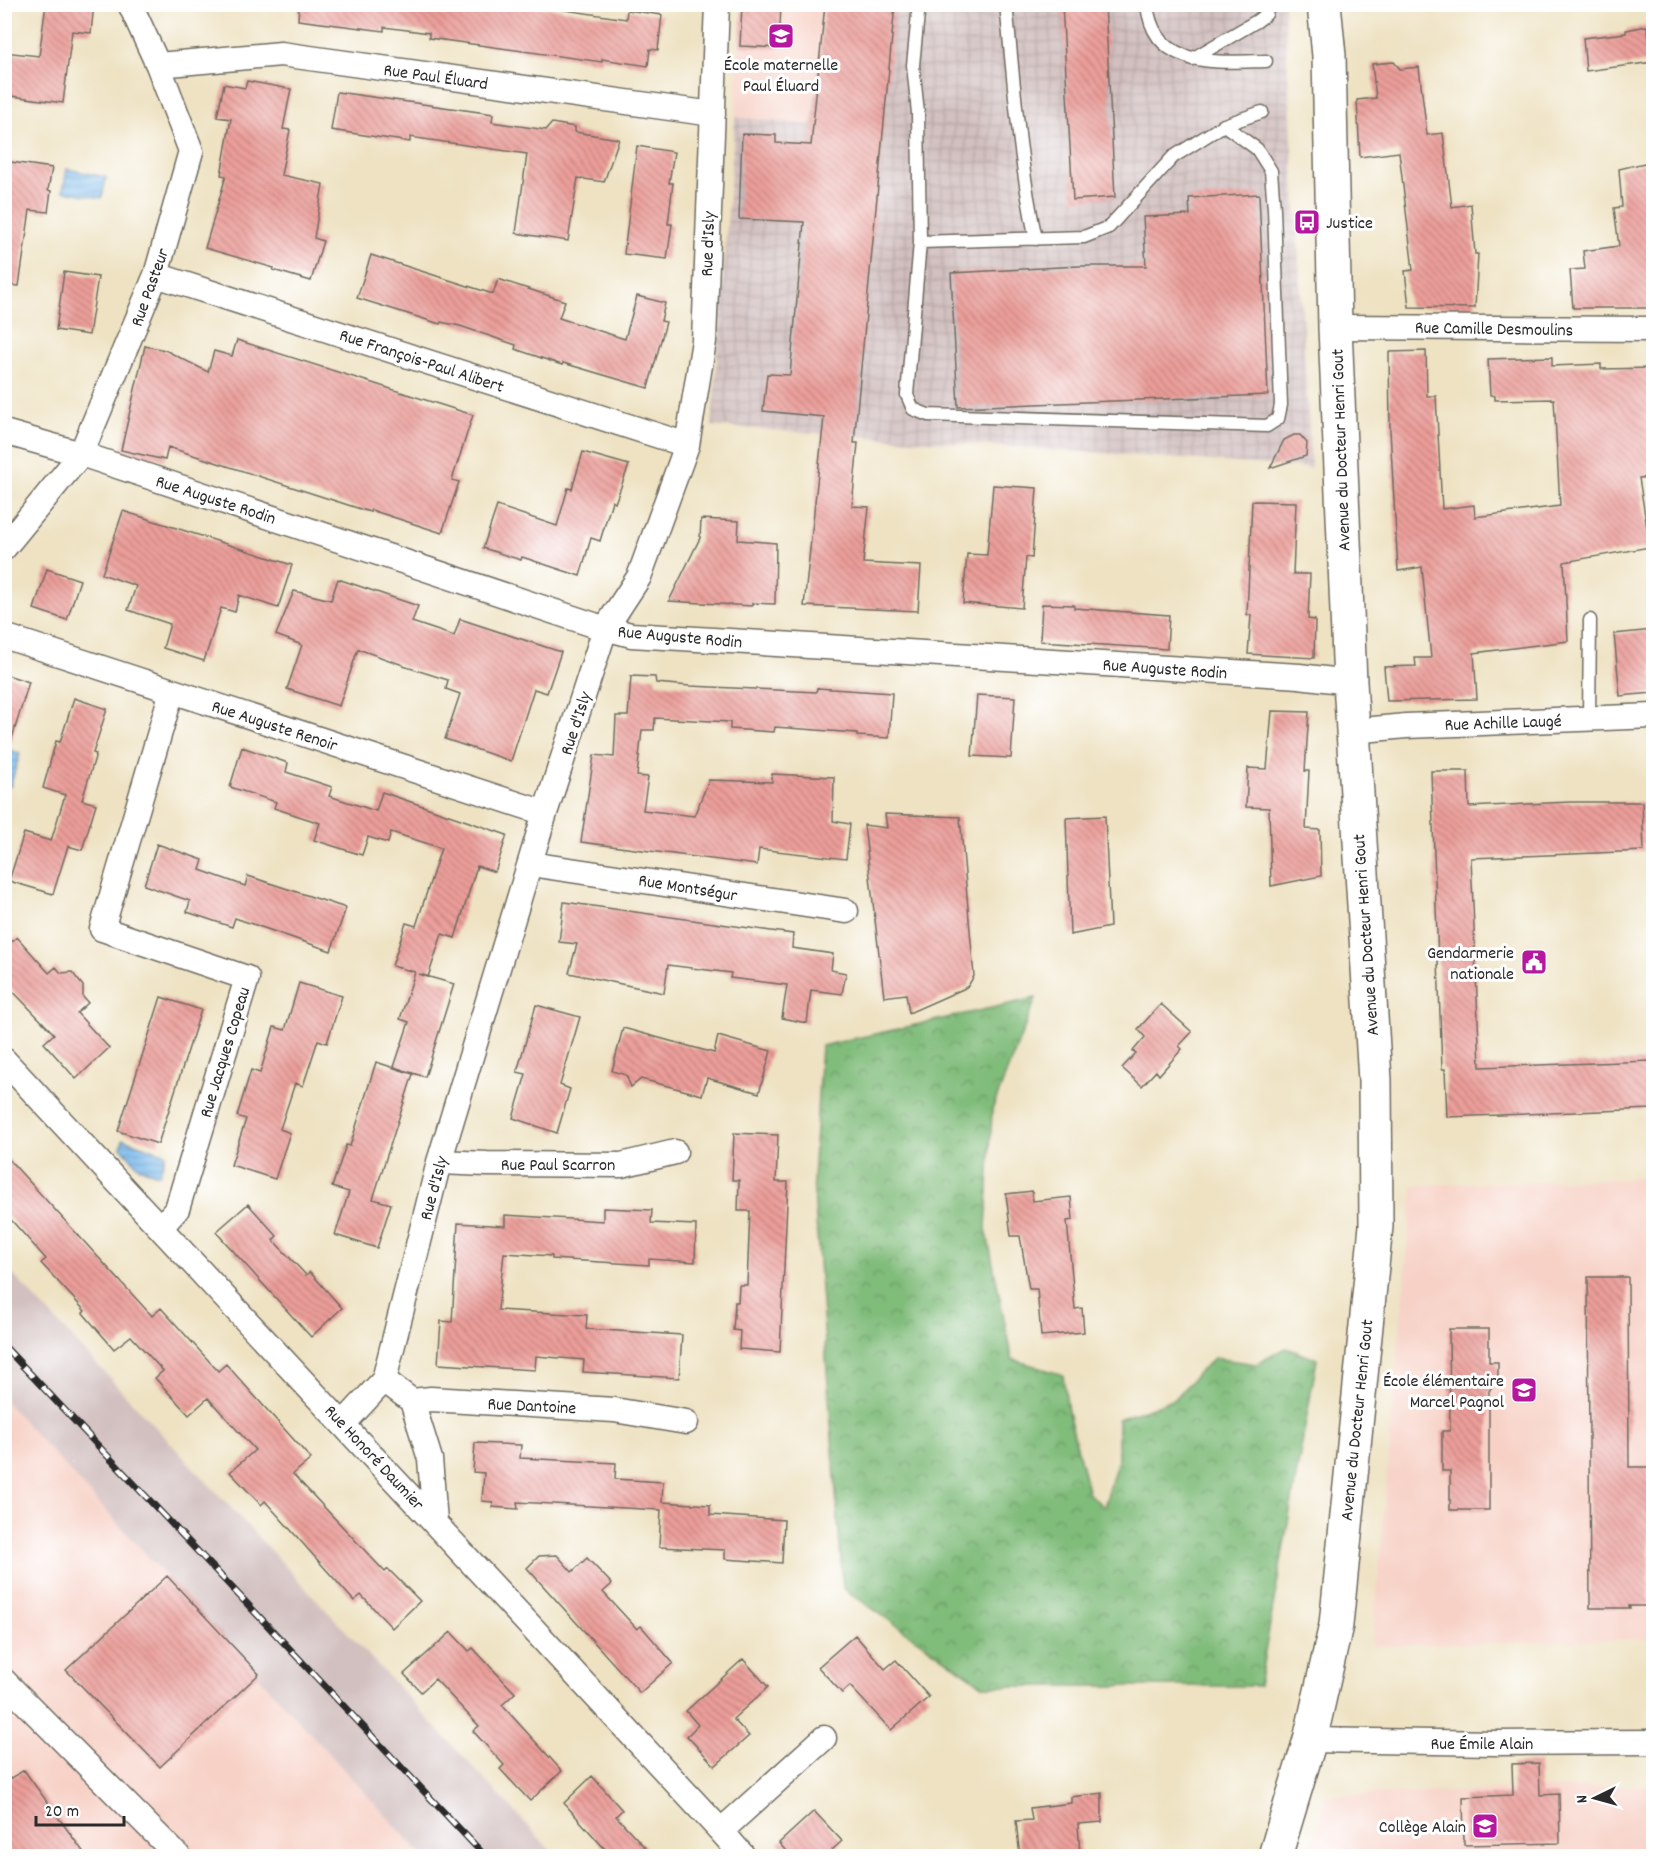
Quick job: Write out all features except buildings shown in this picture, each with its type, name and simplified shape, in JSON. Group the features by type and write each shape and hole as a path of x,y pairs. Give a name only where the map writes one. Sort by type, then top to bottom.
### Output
{"main road":[{"name":"Avenue du Docteur Henri Gout","path":"1275,1857 1310,1740 1336,1625 1376,1226 1375,1080 1352,731 1335,327 1329,56 1324,4"}],"street":[{"name":"Rue Pasteur","path":"4,548 81,454 156,275 191,151 158,66 130,4"},
{"name":"Rue d'Isly","path":"344,1424 384,1380 439,1162 545,813 605,629 639,578 687,445 704,342 717,4"},
{"name":"Rue Paul Éluard","path":"158,66 281,54 713,114"},
{"name":"Rue François-Paul Alibert","path":"156,275 687,445"},
{"name":"Rue Camille Desmoulins","path":"1335,327 1653,329"},
{"name":"Rue Auguste Rodin","path":"4,432 81,454 605,629 631,635 1299,676 1350,682"},
{"name":"Rue Auguste Renoir","path":"4,636 545,813"},
{"name":"Rue Jacques Copeau","path":"161,1227 177,1209 247,978 102,929 172,691"},
{"name":"Rue Achille Laugé","path":"1352,731 1406,726 1653,716"},
{"name":"Rue Montségur","path":"530,864 846,911"},
{"name":"Rue Honoré Daumier","path":"4,1060 722,1831 742,1857"},
{"name":"Rue Paul Scarron","path":"439,1162 621,1165 675,1152"},
{"path":"384,1380 412,1401 430,1459 435,1522"},
{"name":"Rue Dantoine","path":"412,1401 431,1399 614,1410 686,1422"},
{"path":"4,1681 178,1857"},
{"path":"722,1831 824,1738"},
{"name":"Rue Émile Alain","path":"1310,1740 1495,1743 1653,1742"}],"lane":[{"path":"919,4 914,88 918,113 920,242 907,395 914,409 928,415 1267,426 1278,419 1281,405 1271,171 1257,149 1224,125"},
{"path":"1006,4 1018,131 1027,200 1036,239"},
{"path":"1147,4 1148,18 1160,38 1179,56 1208,62 1266,61"},
{"path":"1192,59 1257,21 1266,14 1269,4"},
{"path":"920,242 1084,237 1109,227 1173,157 1224,125 1262,112"},
{"path":"1589,718 1590,620"}],"shaded area":[{"name":"École maternelle Paul Éluard","path":"742,5 825,5 812,125 735,117"},
{"path":"825,5 1284,5 1311,468 712,426 735,117 812,125"},
{"name":"École élémentaire Marcel Pagnol","path":"1653,1178 1653,1639 1372,1646 1413,1185"},
{"path":"5,1266 556,1856 423,1856 5,1401"},
{"path":"5,1401 423,1856 5,1856"},
{"name":"Collège Alain","path":"1653,1785 1653,1856 1309,1856 1325,1796"}],"green space":[{"path":"1036,998 992,1110 986,1229 1012,1359 1063,1375 1068,1412 1089,1494 1104,1507 1118,1459 1118,1419 1175,1399 1214,1358 1256,1364 1286,1348 1317,1359 1259,1686 984,1686 843,1588 813,1180 821,1046"}],"water":[{"path":"67,169 106,177 102,198 63,191"},
{"path":"6,749 20,753 10,787 5,785"},
{"path":"123,1139 166,1154 159,1174 140,1168 121,1147"}],"railway":[{"path":"4,1346 485,1856"}],"place":[{"name":"École maternelle Paul Éluard","path":"781,36"},
{"name":"Justice","path":"1307,222"},
{"name":"Gendarmerie nationale","path":"1534,962"},
{"name":"École élémentaire Marcel Pagnol","path":"1524,1390"},
{"name":"Collège Alain","path":"1485,1826"}]}
